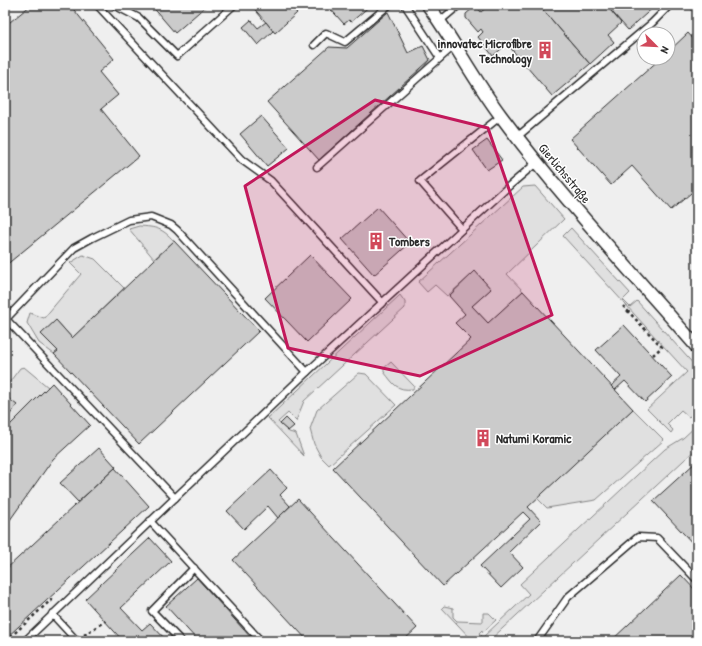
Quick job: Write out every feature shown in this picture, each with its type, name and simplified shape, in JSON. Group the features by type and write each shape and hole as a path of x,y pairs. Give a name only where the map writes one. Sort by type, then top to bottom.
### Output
{"street":[{"name":"Gierlichsstraße","path":"428,5 440,21 484,93 536,163 697,347"}],"lane":[{"path":"97,5 242,160 271,181 383,303"},
{"path":"114,5 139,18 177,56 234,5"},
{"path":"314,45 326,33 345,42 389,5"},
{"path":"405,5 440,58"},
{"path":"440,21 459,5"},
{"path":"517,137 652,23 670,5"},
{"path":"316,167 455,45"},
{"path":"462,229 420,181 501,116"},
{"path":"25,641 307,372 509,186 536,163"},
{"path":"175,498 5,318 74,248 129,220 151,217 171,225 307,372"},
{"path":"150,521 261,641"},
{"path":"537,641 568,597 638,537 657,538 697,580"},
{"path":"181,641 152,611 194,568"},
{"path":"52,614 77,641"}],"path":[{"path":"623,306 662,347 653,355"}],"highlighted area":[{"path":"375,100 488,128 552,315 420,376 288,348 245,186"}],"shaded area":[{"path":"5,5 697,5 697,641 5,641"},
{"path":"535,186 564,219 507,274 523,291 488,323 472,306 491,289 475,272 447,296 435,285 427,292 418,282 523,187"},
{"path":"139,226 158,229 166,233 174,241 154,259 129,229"},
{"path":"571,228 630,293 623,300 630,307 637,301 697,368 697,409 689,417 681,410 667,424 673,430 671,433 647,409 687,372 563,236"},
{"path":"83,255 95,259 124,288 72,338 56,320 42,334 58,351 54,354 39,343 27,323 30,313 44,318 81,274 70,263"},
{"path":"400,295 405,302 405,308 304,401 296,421 288,413 278,422 289,432 296,434 304,456 268,418"},
{"path":"391,362 414,386 413,389 399,388 390,380 384,372 384,368"},
{"path":"24,367 48,387 5,430 5,388 20,368"},
{"path":"359,373 366,374 396,405 329,465 321,457 314,444 310,429 317,410"},
{"path":"633,409 664,440 596,500 547,508 537,498"},
{"path":"697,425 697,448 489,641 473,641 442,608 444,606 453,608 453,617 457,621 483,622 483,613 489,613 496,620 483,632 482,630 479,633 483,637 529,594 520,584 665,449 683,438"}],"building":[{"path":"31,5 70,5 114,59 99,72 118,95 101,109 139,156 5,266 5,26"},
{"path":"151,5 207,5 175,33"},
{"path":"251,5 290,5 297,13 275,33"},
{"path":"327,5 371,5 351,22 349,20 344,24"},
{"name":"innovatec Microfibre Technology","path":"489,5 539,5 590,64 552,96 507,44 493,56 478,37 483,32 481,29 478,32 466,18 466,14 473,8 478,8 481,12"},
{"path":"539,5 606,5 621,23 608,35 614,42 590,64"},
{"path":"606,5 656,5 628,30"},
{"path":"388,12 408,53 423,46 430,60 319,160 267,102 329,47 347,48"},
{"path":"251,20 258,28 266,22 273,31 258,45 243,27"},
{"path":"688,33 697,43 697,188 671,210 632,166 611,185 570,139 652,66 676,66 676,44"},
{"path":"261,116 289,148 267,166 240,134"},
{"path":"487,140 502,160 487,170 473,150"},
{"name":"Tombers","path":"378,207 410,243 374,275 342,239"},
{"path":"174,241 259,331 139,444 54,354 58,351 41,334 56,320 72,338"},
{"path":"310,255 352,299 307,342 265,298"},
{"name":"Natumi Koramic","path":"475,271 491,289 472,306 488,323 523,291 633,409 528,507 541,521 509,552 523,567 501,588 480,566 530,519 523,512 443,586 333,468 471,339 455,323 465,314 449,296"},
{"path":"624,325 672,377 645,402 625,381 615,390 611,386 621,377 596,350"},
{"path":"52,383 90,425 53,459 5,527 5,430"},
{"path":"5,396 17,405 5,421"},
{"path":"286,418 294,426 288,431 280,424"},
{"path":"99,448 116,467 78,502 60,483"},
{"path":"697,461 697,548 653,501"},
{"path":"115,468 149,506 5,639 5,570"},
{"path":"271,470 287,488 280,495 290,506 278,518 268,506 244,529 227,511"},
{"path":"298,499 417,628 403,641 308,641 233,560"},
{"path":"150,538 171,561 121,608 142,630 150,623 167,641 123,641 85,599"},
{"path":"681,575 697,592 697,641 611,641"},
{"path":"197,578 254,641 198,641 166,606"}],"place":[{"name":"innovatec Microfibre Technology","path":"545,50"},
{"name":"Tombers","path":"376,241"},
{"name":"Natumi Koramic","path":"483,438"}]}
